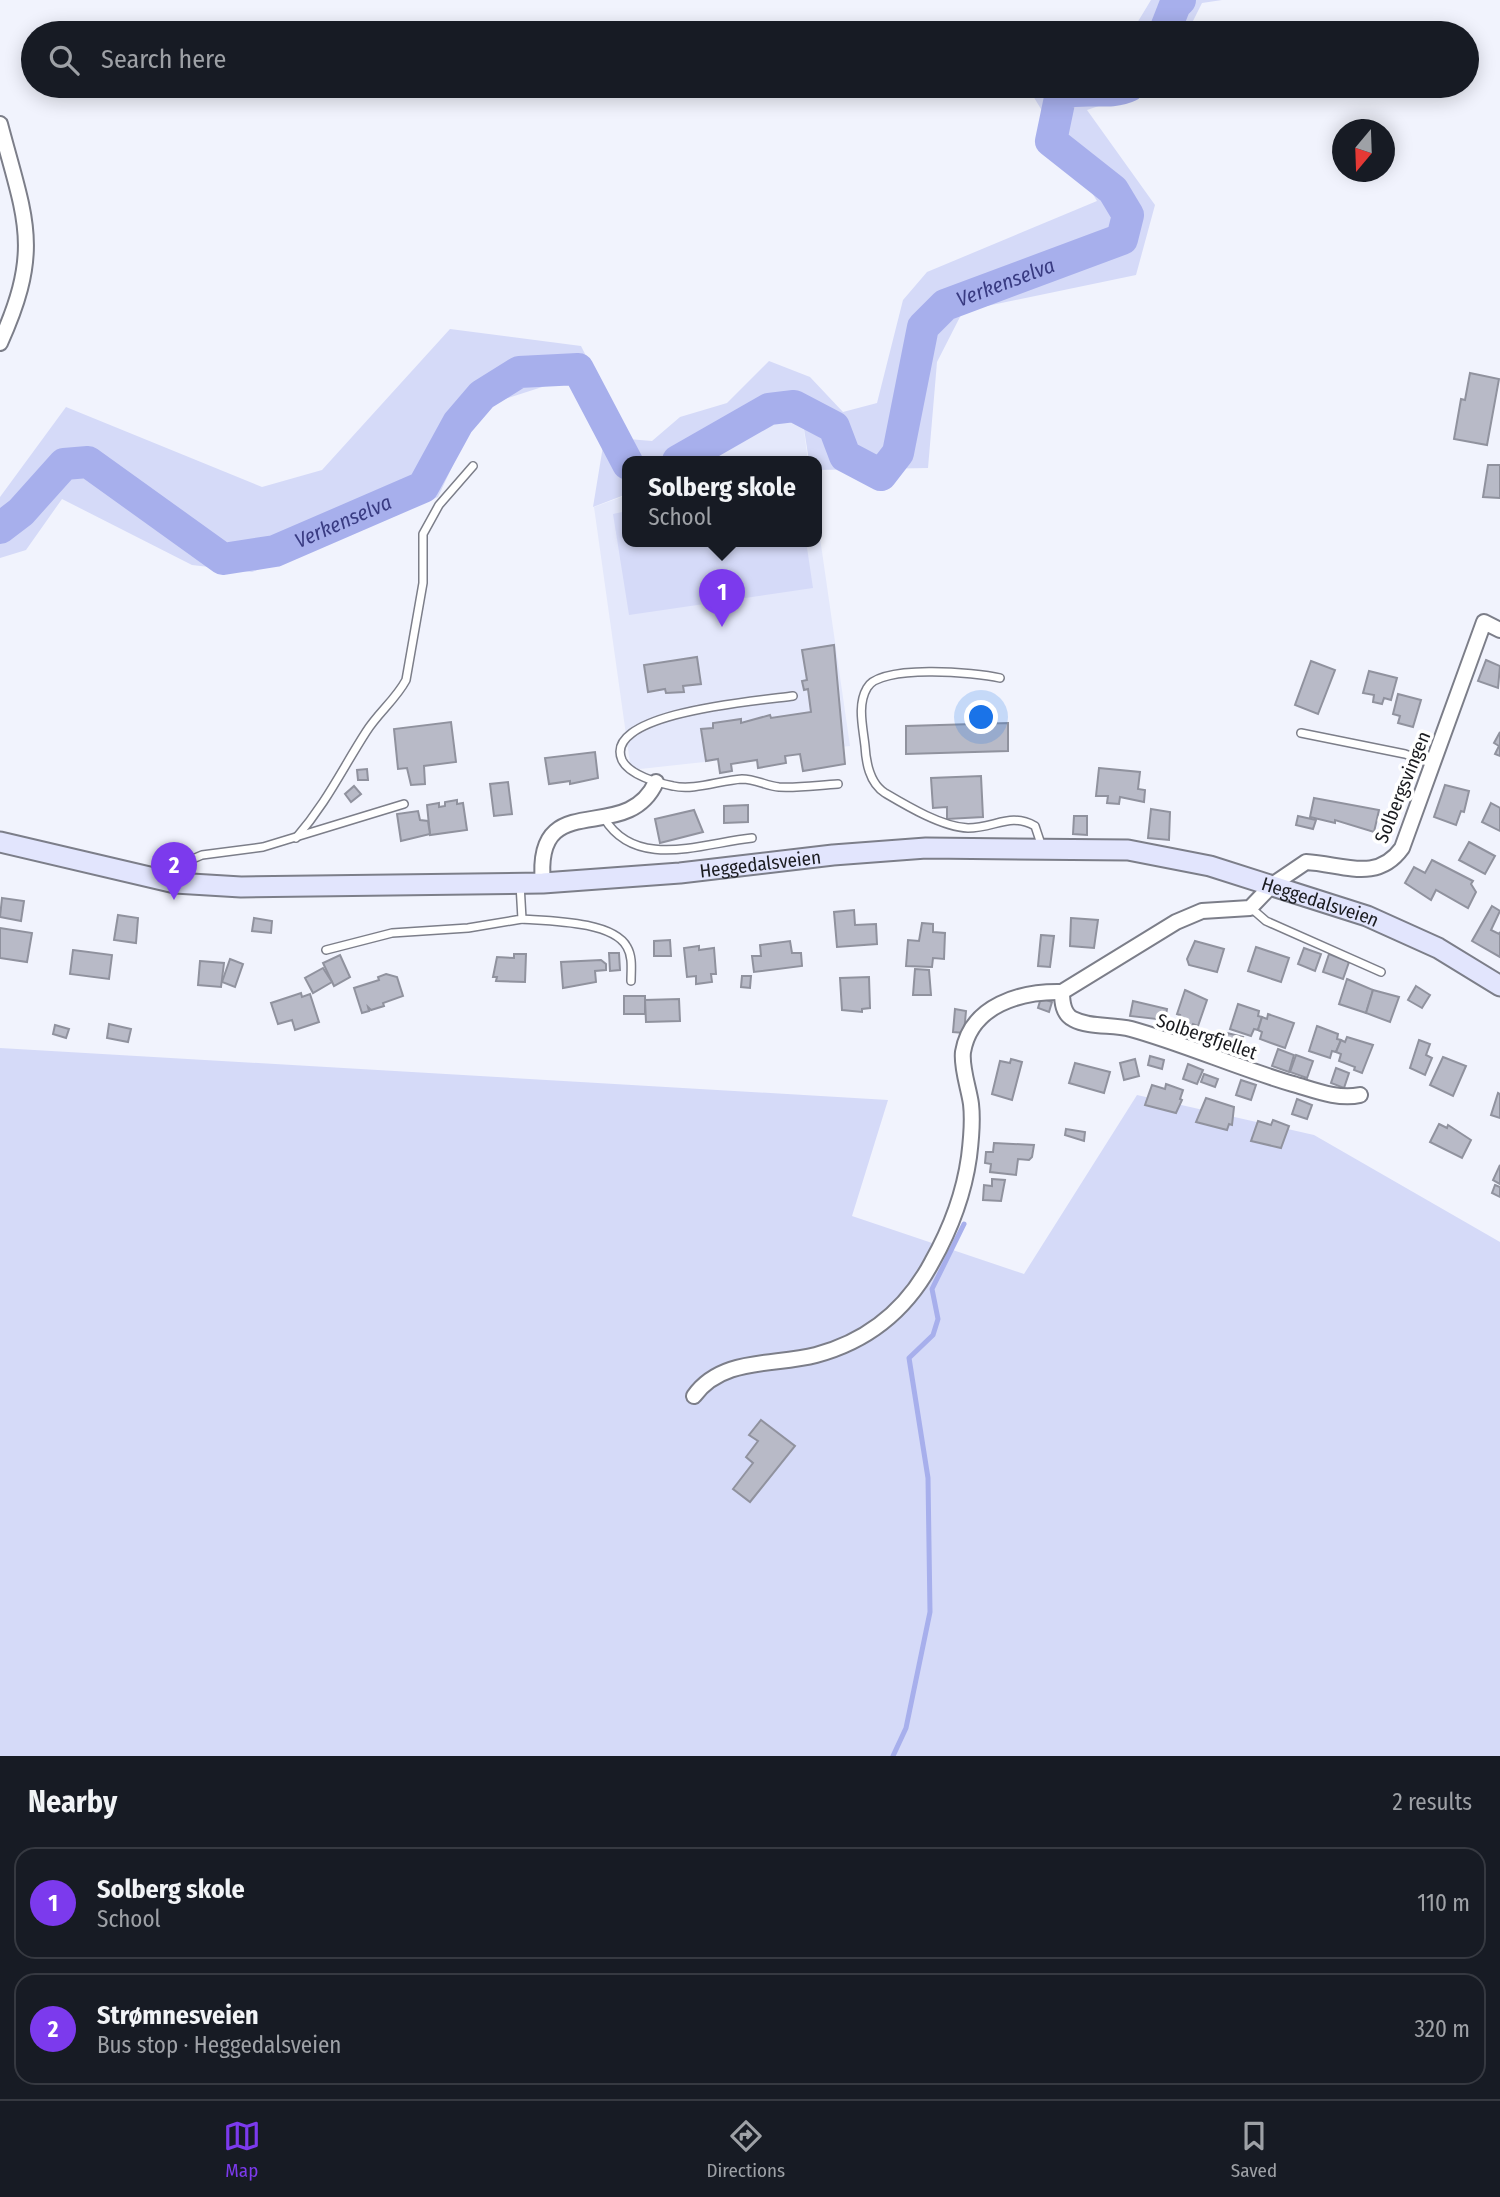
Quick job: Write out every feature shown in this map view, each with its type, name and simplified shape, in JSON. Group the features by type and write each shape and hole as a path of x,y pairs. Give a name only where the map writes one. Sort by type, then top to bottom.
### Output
{"main road":[{"name":"Heggedalsveien","path":"0,842 175,883 241,887 543,883 680,873 878,850 1128,850 1210,866 1367,916 1438,948 1500,986"}],"street":[{"path":"0,124 23,209 27,245 22,289 0,343"},
{"name":"Solbergsvingen","path":"1272,885 1306,862 1362,870 1377,869 1392,861 1402,848 1484,622 1500,629"},
{"path":"543,883 540,858 549,835 563,825 604,818 649,797 656,782"},
{"path":"694,1396 704,1384 723,1371 816,1355 868,1334 914,1293 933,1261 959,1203 968,1158 972,1109 963,1054 969,1034 977,1021 992,1008 1013,998 1037,991 1062,992 1176,922 1202,911 1250,908 1272,885"},
{"name":"Solbergfjellet","path":"1062,992 1062,1004 1068,1016 1084,1024 1131,1029 1229,1065 1317,1091 1344,1097 1360,1096"}],"lane":[{"path":"296,838 320,811 365,733 406,680 423,583 423,534 439,505 473,466"},
{"path":"1000,678 978,672 920,672 876,678 867,685 861,702 866,763 872,779 881,791 902,802 966,828 1024,819 1035,826 1042,848"},
{"path":"793,696 691,710 635,728 625,736 621,746 622,759 629,769 656,782 677,788 745,779 778,787 838,784"},
{"path":"1301,733 1405,754 1433,764"},
{"path":"175,883 178,870 188,860 202,855 263,847 404,804"},
{"path":"604,818 619,836 645,848 682,850 752,838"},
{"path":"520,883 522,919"},
{"path":"1250,908 1266,921 1381,972"},
{"path":"326,950 392,933 468,928 522,919 590,926 615,935 628,948 631,957 631,981"}],"shaded area":[{"path":"1151,0 1222,0 1202,3 1193,21 1138,21"},
{"path":"1034,98 1122,98 1087,110 1155,205 1136,275 963,311 937,362 928,468 822,470 822,456 808,456 802,416 765,405 737,434 706,456 622,456 622,496 593,507 604,440 567,379 480,407 438,497 252,572 192,565 62,499 26,550 0,558 0,497 66,407 262,487 322,470 450,329 581,346 628,439 652,441 680,417 727,403 769,361 810,377 843,412 877,403 903,300 927,272 1097,201"},
{"path":"766,405 802,416 807,456 706,456 738,434"},
{"path":"622,497 622,547 821,547 850,746 631,770 594,507"},
{"path":"622,512 622,547 807,547 813,588 629,615 613,514"},
{"path":"0,1048 888,1100 852,1216 1024,1274 1137,1095 1314,1135 1500,1242 1500,1756 0,1756"}],"building":[{"path":"1470,373 1499,379 1487,445 1454,439 1461,399 1465,400"},
{"path":"1488,465 1500,465 1500,498 1483,497"},
{"path":"834,645 845,764 803,771 800,754 785,756 786,763 758,768 757,760 731,764 732,771 720,773 718,759 706,761 701,729 713,728 713,723 741,719 741,723 770,715 771,718 811,712 808,689 804,690 802,681 807,680 802,650"},
{"path":"697,657 701,684 683,686 684,692 666,693 665,689 648,692 644,665"},
{"path":"1486,660 1500,666 1498,688 1478,681"},
{"path":"1311,661 1335,670 1318,714 1295,705"},
{"path":"1369,671 1397,678 1391,700 1384,698 1382,704 1373,702 1374,695 1363,693"},
{"path":"1398,694 1421,700 1413,727 1398,723 1400,716 1393,714"},
{"path":"451,722 456,762 424,766 425,784 411,785 407,768 398,769 394,729"},
{"path":"1008,723 1008,751 906,754 906,726"},
{"path":"1500,732 1500,756 1495,754 1499,746 1494,743"},
{"path":"595,752 598,778 570,784 570,781 549,784 545,758"},
{"path":"1099,768 1140,772 1138,789 1145,790 1144,802 1120,797 1119,804 1107,803 1108,796 1096,796"},
{"path":"367,769 368,780 358,780 357,770"},
{"path":"981,776 983,817 947,819 947,807 933,808 931,778"},
{"path":"508,782 512,814 494,816 490,784"},
{"path":"1445,785 1469,791 1464,812 1461,811 1456,825 1434,817"},
{"path":"354,786 361,794 351,802 345,794"},
{"path":"1314,798 1379,810 1374,832 1335,820 1335,823 1310,817"},
{"path":"457,800 457,804 463,803 467,830 430,835 427,805 439,803 439,807 445,806 445,802"},
{"path":"1491,803 1500,808 1500,831 1482,822"},
{"path":"748,805 748,822 724,823 724,806"},
{"path":"1151,809 1170,812 1169,840 1148,838"},
{"path":"694,810 703,832 660,843 655,819"},
{"path":"418,811 420,820 428,821 430,834 401,841 397,814"},
{"path":"1074,816 1087,816 1087,835 1073,834"},
{"path":"1298,816 1316,820 1313,829 1296,825"},
{"path":"1469,842 1495,856 1485,874 1459,860"},
{"path":"1432,860 1473,881 1471,884 1476,892 1468,908 1436,890 1431,900 1405,883 1414,867 1425,873"},
{"path":"2,898 24,901 21,921 0,917"},
{"path":"1492,906 1500,911 1491,930 1499,934 1500,932 1500,957 1472,941"},
{"path":"854,910 855,925 876,924 877,944 837,947 834,912"},
{"path":"118,915 138,918 136,943 114,940"},
{"path":"254,918 272,921 271,933 252,931"},
{"path":"1071,918 1098,920 1094,948 1070,946"},
{"path":"922,923 933,924 933,932 945,933 944,959 933,958 932,967 906,966 908,940 919,941"},
{"path":"0,928 32,933 27,962 0,958"},
{"path":"1041,935 1054,936 1050,967 1038,966"},
{"path":"670,940 671,956 654,956 654,941"},
{"path":"790,941 792,953 801,953 802,966 754,972 752,956 761,956 760,945"},
{"path":"1195,941 1224,949 1217,972 1189,965 1187,959"},
{"path":"699,946 699,950 714,948 716,974 711,974 712,982 696,984 696,976 687,977 684,948"},
{"path":"1256,947 1289,958 1281,982 1248,971"},
{"path":"1304,948 1321,954 1315,971 1298,964"},
{"path":"73,950 112,955 109,979 70,974"},
{"path":"609,953 619,953 620,970 610,971"},
{"path":"514,954 526,954 525,982 496,981 497,977 493,977 497,957 514,958"},
{"path":"1329,954 1349,962 1343,979 1323,972"},
{"path":"340,955 350,977 334,986 323,963"},
{"path":"230,959 243,964 235,987 222,982"},
{"path":"601,960 606,964 606,970 595,971 596,982 563,988 561,962"},
{"path":"200,961 224,963 221,987 198,985"},
{"path":"323,968 332,982 313,993 305,978"},
{"path":"915,969 929,970 931,995 913,995"},
{"path":"386,974 397,977 403,996 383,1003 384,1006 371,1010 368,1007 369,1011 362,1013 354,988 379,980 378,977"},
{"path":"742,976 751,976 750,988 741,987"},
{"path":"869,977 870,1008 862,1009 862,1012 842,1010 840,978"},
{"path":"1347,979 1373,990 1366,1013 1339,1004"},
{"path":"1416,986 1430,995 1422,1008 1408,1000"},
{"path":"1185,990 1207,1000 1198,1026 1193,1024 1191,1031 1177,1027 1180,1015 1177,1014"},
{"path":"1373,990 1399,997 1390,1022 1366,1013"},
{"path":"301,993 302,997 310,994 319,1022 295,1030 292,1020 278,1024 271,1003"},
{"path":"624,996 645,996 645,1014 624,1014"},
{"path":"1041,998 1052,1002 1049,1012 1038,1008"},
{"path":"679,999 680,1021 646,1022 645,1000"},
{"path":"1133,1001 1167,1009 1165,1020 1130,1016"},
{"path":"1238,1004 1259,1011 1258,1016 1262,1017 1258,1030 1254,1029 1251,1036 1230,1029"},
{"path":"955,1009 966,1011 964,1033 953,1032"},
{"path":"1268,1014 1294,1023 1285,1048 1260,1039 1262,1032 1258,1030 1262,1017 1267,1019"},
{"path":"109,1024 131,1029 128,1042 107,1038"},
{"path":"55,1025 69,1029 66,1038 53,1034"},
{"path":"1317,1026 1338,1034 1337,1039 1341,1040 1330,1058 1309,1051"},
{"path":"1223,1032 1243,1037 1235,1055 1217,1049"},
{"path":"1347,1037 1373,1045 1362,1073 1339,1061 1341,1054 1336,1052 1341,1040 1345,1042"},
{"path":"1419,1040 1430,1044 1426,1055 1432,1058 1425,1075 1410,1068"},
{"path":"1278,1049 1294,1055 1289,1072 1272,1066"},
{"path":"1296,1055 1313,1061 1307,1078 1290,1072"},
{"path":"1150,1056 1164,1060 1162,1069 1148,1065"},
{"path":"1443,1057 1466,1066 1453,1096 1430,1085"},
{"path":"1011,1059 1022,1062 1012,1100 992,1094 1000,1061 1010,1063"},
{"path":"1135,1059 1139,1076 1124,1080 1120,1063"},
{"path":"1075,1063 1110,1072 1104,1093 1069,1083"},
{"path":"1188,1064 1203,1070 1197,1084 1183,1079"},
{"path":"1336,1068 1349,1073 1344,1088 1331,1083"},
{"path":"1204,1074 1218,1079 1215,1087 1201,1082"},
{"path":"1241,1080 1256,1085 1251,1100 1236,1095"},
{"path":"1166,1084 1183,1090 1176,1113 1145,1105 1152,1085 1165,1089"},
{"path":"1498,1093 1500,1094 1500,1118 1491,1115"},
{"path":"1206,1098 1234,1107 1232,1125 1229,1124 1227,1130 1196,1122"},
{"path":"1297,1099 1312,1105 1307,1119 1292,1114"},
{"path":"1273,1120 1289,1126 1281,1148 1251,1141 1258,1121 1271,1125"},
{"path":"1439,1124 1447,1128 1448,1125 1471,1140 1462,1158 1430,1142"},
{"path":"1066,1129 1085,1132 1084,1141 1065,1135"},
{"path":"994,1143 1034,1145 1032,1157 1029,1160 1018,1159 1016,1175 990,1172 991,1164 985,1163 986,1152 993,1152"},
{"path":"1500,1165 1500,1184 1493,1180"},
{"path":"992,1179 1005,1180 1001,1201 983,1200 984,1185 992,1186"},
{"path":"1495,1185 1500,1187 1500,1197 1492,1193"},
{"path":"761,1420 795,1446 750,1502 733,1489 753,1463 746,1457 758,1441 749,1435"}],"waterway":[{"name":"Verkenselva","path":"1169,21 1180,0"},
{"name":"Verkenselva","path":"687,456 769,409 794,406 834,427 845,456 881,475 898,453 923,327 945,305 1122,239 1128,215 1113,190 1051,141 1060,98"},
{"name":"Verkenselva","path":"0,528 21,512 64,464 88,462 223,559 275,551 423,487 458,423 482,395 519,372 578,369 624,456"},
{"path":"893,1756 906,1728 930,1612 928,1478 909,1358 933,1335 938,1319 932,1289 964,1224"}],"place":[{"name":"Solberg skole","path":"722,627"},
{"name":"Strømnesveien","path":"174,900"}]}
